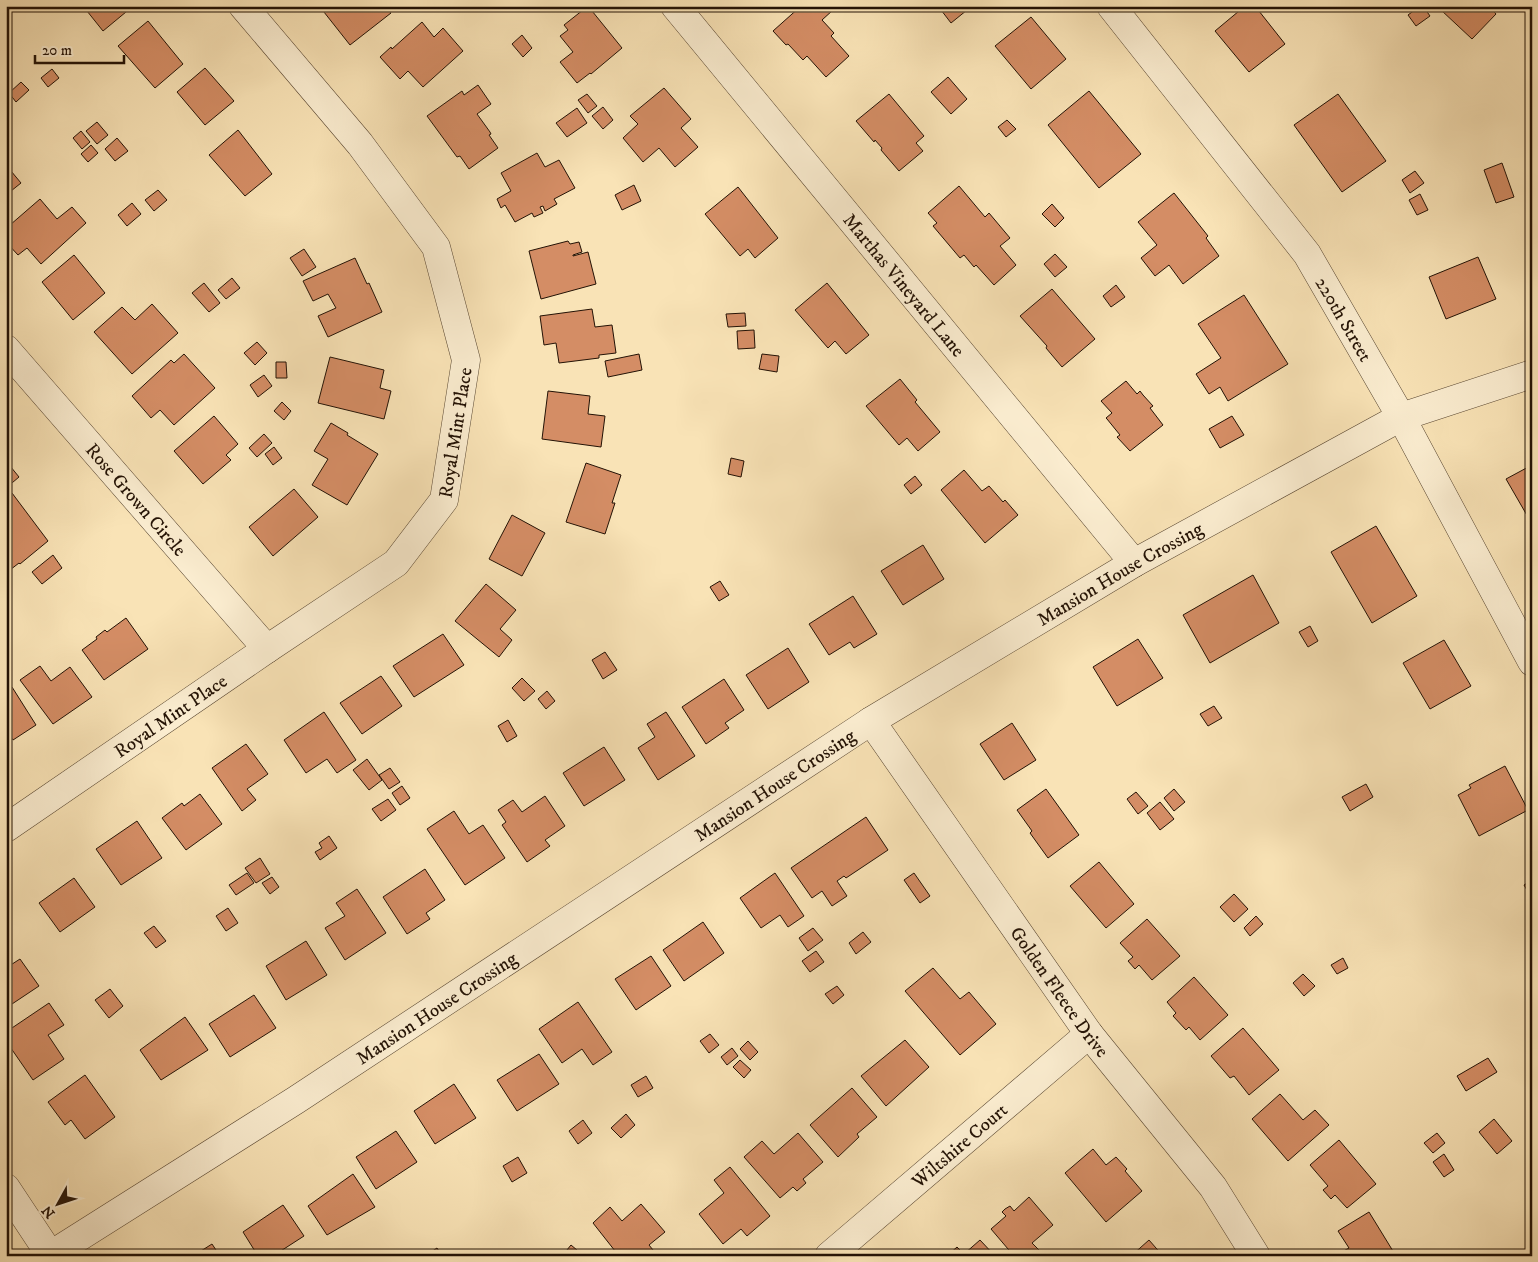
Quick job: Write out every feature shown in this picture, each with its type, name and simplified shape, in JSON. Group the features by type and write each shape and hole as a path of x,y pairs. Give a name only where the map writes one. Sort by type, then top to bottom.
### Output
{"street":[{"name":"Royal Mint Place","path":"6,828 267,649 396,564 444,500 466,360 436,247 360,144 243,6"},
{"name":"Marthas Vineyard Lane","path":"675,6 1134,563"},
{"name":"220th Street","path":"1111,6 1307,254 1401,416 1532,662"},
{"name":"Rose Grown Circle","path":"6,348 267,649"},
{"name":"Mansion House Crossing","path":"50,1255 296,1100 871,722 1134,563 1401,416 1532,374"},
{"name":"Golden Fleece Drive","path":"871,722 1089,1034 1213,1187 1256,1256"},
{"name":"Wiltshire Court","path":"828,1256 1089,1034"},
{"path":"6,1188 50,1255"}],"building":[{"path":"83,6 131,6 132,7 103,31"},
{"path":"321,6 386,6 391,13 350,45"},
{"path":"588,6 622,48 577,83 560,62 573,52 560,36 568,30 564,25"},
{"path":"801,6 829,6 833,10 822,20 834,33 831,36 849,56 826,77 807,56 803,60 773,31"},
{"path":"938,6 972,6 951,23"},
{"path":"1245,6 1255,6 1285,44 1249,72 1215,31"},
{"path":"1420,6 1423,6 1430,16 1416,26 1408,15"},
{"path":"1445,6 1489,6 1496,14 1472,39 1441,10"},
{"path":"1031,17 1066,59 1031,89 995,46"},
{"path":"148,21 183,64 155,88 118,46"},
{"path":"422,22 434,37 443,28 463,51 423,87 408,71 400,79 380,57 391,47 392,49"},
{"path":"522,35 532,48 523,57 512,44"},
{"path":"205,68 234,101 205,125 177,92"},
{"path":"52,69 59,78 48,87 41,78"},
{"path":"948,77 967,99 951,114 931,92"},
{"path":"21,82 29,90 16,102 9,93"},
{"path":"478,85 491,104 477,114 490,132 491,134 489,135 498,148 469,169 460,156 457,157 427,116 462,91 464,95"},
{"path":"664,88 691,119 681,128 698,147 675,167 659,148 643,162 623,138 638,124 630,116"},
{"path":"1089,91 1141,154 1099,188 1048,125"},
{"path":"587,94 597,106 588,113 578,100"},
{"path":"889,94 924,136 916,143 923,151 899,171 881,150 882,148 875,140 874,142 856,121"},
{"path":"1338,94 1386,161 1342,192 1294,125"},
{"path":"603,107 613,120 603,129 592,116"},
{"path":"577,108 587,123 567,137 556,123"},
{"path":"1007,120 1016,129 1006,137 998,127"},
{"path":"97,122 108,135 97,144 86,131"},
{"path":"238,130 272,174 245,196 209,155"},
{"path":"81,131 90,142 82,149 73,138"},
{"path":"117,138 128,151 115,161 105,149"},
{"path":"91,145 98,153 88,162 81,154"},
{"path":"537,153 545,167 559,160 575,188 554,199 557,204 545,211 543,206 540,207 543,213 534,217 532,213 515,222 505,205 501,208 497,199 511,191 501,173"},
{"path":"1502,163 1514,197 1496,203 1484,170"},
{"path":"6,165 21,183 6,195"},
{"path":"1415,171 1424,183 1410,193 1402,180"},
{"path":"634,185 641,201 622,210 615,195"},
{"path":"959,186 985,217 989,213 1010,238 1000,246 1016,265 994,285 964,255 960,258 933,226 937,223 928,213"},
{"path":"738,187 778,238 755,258 748,249 740,256 705,214"},
{"path":"158,190 167,200 154,211 145,200"},
{"path":"1174,193 1208,236 1206,238 1219,256 1183,284 1169,265 1155,276 1141,258 1157,245 1138,222"},
{"path":"1420,194 1428,210 1417,215 1409,200"},
{"path":"40,199 57,219 72,207 86,223 41,264 27,248 18,255 6,242 6,226 9,223 10,225"},
{"path":"132,203 141,214 127,226 118,215"},
{"path":"1052,204 1064,218 1055,227 1042,214"},
{"path":"568,241 570,244 579,242 582,252 573,256 588,252 596,284 541,299 529,251"},
{"path":"304,249 316,267 302,276 290,258"},
{"path":"1055,254 1067,267 1055,277 1044,264"},
{"path":"74,255 105,293 73,320 42,282"},
{"path":"1478,257 1496,299 1446,319 1429,277"},
{"path":"355,258 382,312 328,337 318,316 336,308 328,294 313,301 303,281"},
{"path":"232,278 240,288 226,299 218,290"},
{"path":"204,283 220,303 209,312 192,293"},
{"path":"827,283 869,335 846,354 835,341 828,348 795,310"},
{"path":"1116,285 1125,297 1111,307 1103,296"},
{"path":"1052,289 1095,339 1062,367 1046,348 1047,346 1020,316"},
{"path":"1244,295 1288,364 1228,401 1220,387 1209,394 1196,374 1221,358 1198,324"},
{"path":"152,304 178,333 132,374 94,332 122,307 135,320"},
{"path":"592,309 595,327 612,325 616,353 599,355 599,358 559,363 556,343 544,345 540,316"},
{"path":"745,313 746,326 728,327 726,314"},
{"path":"754,330 755,348 738,349 737,331"},
{"path":"257,342 267,353 255,365 244,353"},
{"path":"184,354 215,388 174,425 160,410 151,418 132,396 171,360 174,363"},
{"path":"639,354 642,370 608,377 605,361"},
{"path":"762,354 779,356 777,372 759,369"},
{"path":"330,357 384,370 380,388 391,391 384,419 318,403"},
{"path":"276,362 286,362 287,378 276,378"},
{"path":"264,375 272,386 258,397 250,385"},
{"path":"900,379 917,400 915,402 940,432 918,451 907,438 899,445 866,406"},
{"path":"1126,381 1137,394 1140,391 1153,406 1150,408 1163,425 1130,451 1117,437 1120,435 1106,418 1112,413 1101,401"},
{"path":"548,391 590,396 588,414 605,416 601,447 542,439"},
{"path":"282,402 291,411 284,420 274,411"},
{"path":"214,416 238,444 226,455 231,460 203,484 174,451"},
{"path":"1232,416 1244,435 1220,448 1209,429"},
{"path":"331,423 378,454 347,505 312,485 328,459 314,451"},
{"path":"264,434 272,443 257,457 249,448"},
{"path":"274,447 282,458 273,465 265,454"},
{"path":"731,458 744,461 741,477 728,474"},
{"path":"6,461 19,477 6,488"},
{"path":"586,463 621,475 612,503 615,503 605,534 566,522"},
{"path":"1532,465 1532,524 1506,479"},
{"path":"964,470 982,491 989,486 1018,515 985,543 941,490"},
{"path":"915,476 922,485 911,494 904,485"},
{"path":"294,489 318,517 273,556 249,527"},
{"path":"12,493 48,541 6,573 6,498"},
{"path":"512,515 545,533 522,576 489,559"},
{"path":"1376,526 1417,596 1372,623 1331,552"},
{"path":"923,545 944,579 903,605 881,571"},
{"path":"53,555 62,568 42,584 32,572"},
{"path":"1253,575 1279,623 1210,663 1183,615"},
{"path":"720,581 729,595 719,601 710,587"},
{"path":"486,584 516,610 500,629 512,640 499,657 455,621"},
{"path":"853,596 877,634 854,648 850,642 829,655 809,624"},
{"path":"126,618 148,649 104,680 82,650 97,639 96,637 105,630 107,632"},
{"path":"1310,626 1318,641 1308,647 1299,632"},
{"path":"443,634 464,665 414,697 393,666"},
{"path":"1138,639 1163,678 1117,706 1093,667"},
{"path":"1444,640 1471,686 1430,709 1403,663"},
{"path":"788,648 809,682 768,709 746,675"},
{"path":"605,652 617,670 603,679 592,660"},
{"path":"40,666 51,681 70,667 92,697 53,724 20,680"},
{"path":"381,676 402,706 362,734 340,703"},
{"path":"522,678 535,691 524,701 512,688"},
{"path":"724,679 744,710 725,723 729,728 706,744 682,707"},
{"path":"12,687 36,725 13,740 9,734 6,735 6,691"},
{"path":"547,691 555,701 546,709 538,699"},
{"path":"1214,706 1222,718 1208,726 1200,714"},
{"path":"324,712 356,760 337,773 327,759 306,773 284,740"},
{"path":"666,712 695,756 658,780 638,748 655,737 647,724"},
{"path":"508,720 517,736 507,742 498,726"},
{"path":"1012,723 1036,760 1004,780 980,744"},
{"path":"246,744 268,774 247,789 256,800 242,811 212,768"},
{"path":"604,747 625,780 584,806 563,773"},
{"path":"367,759 382,780 369,790 353,770"},
{"path":"1505,766 1528,810 1479,836 1458,795 1471,788 1469,785"},
{"path":"390,768 400,782 389,789 379,775"},
{"path":"1366,784 1373,797 1350,811 1342,797"},
{"path":"402,786 410,798 400,805 392,793"},
{"path":"1046,789 1079,835 1048,858 1030,833 1032,831 1017,810"},
{"path":"1174,789 1185,802 1174,811 1164,798"},
{"path":"1136,792 1148,806 1138,814 1127,799"},
{"path":"200,794 222,824 186,850 162,818 182,803 184,806"},
{"path":"545,796 565,826 545,840 550,846 527,862 502,825 506,822 498,810 513,800 522,812"},
{"path":"388,799 396,810 381,821 372,809"},
{"path":"1160,802 1174,819 1160,830 1147,813"},
{"path":"454,811 469,834 483,825 505,858 465,885 427,829"},
{"path":"866,817 888,850 846,878 844,876 837,881 847,896 832,906 822,891 812,898 791,868"},
{"path":"137,821 162,858 121,885 96,849"},
{"path":"329,836 337,848 320,860 315,852 322,848 319,843"},
{"path":"260,858 270,874 256,883 245,868"},
{"path":"1099,862 1134,904 1106,928 1070,886"},
{"path":"425,869 445,900 426,913 430,919 407,934 383,897"},
{"path":"247,873 254,883 236,895 229,885"},
{"path":"775,873 804,916 788,927 780,915 761,928 740,898"},
{"path":"914,873 930,896 920,903 904,880"},
{"path":"272,877 279,887 270,894 262,883"},
{"path":"74,878 95,907 60,932 39,903"},
{"path":"1532,880 1532,899 1524,885"},
{"path":"357,889 386,933 345,960 325,928 345,916 336,903"},
{"path":"1234,894 1248,909 1234,922 1220,907"},
{"path":"228,908 238,923 226,931 216,916"},
{"path":"1256,916 1263,924 1250,936 1244,928"},
{"path":"1147,919 1180,956 1152,980 1139,965 1135,969 1128,961 1133,957 1120,943"},
{"path":"703,922 724,953 684,981 663,950"},
{"path":"154,926 166,941 156,948 144,933"},
{"path":"813,928 823,940 808,951 799,938"},
{"path":"863,932 871,942 856,954 849,943"},
{"path":"306,941 327,975 286,1000 266,966"},
{"path":"816,951 824,962 810,972 802,961"},
{"path":"651,956 671,986 636,1010 615,979"},
{"path":"1343,958 1348,968 1337,974 1331,965"},
{"path":"20,959 39,986 6,1008 6,968"},
{"path":"933,968 960,999 969,992 996,1024 960,1055 905,991"},
{"path":"1303,974 1315,986 1304,996 1293,983"},
{"path":"1194,977 1228,1015 1200,1040 1189,1027 1186,1030 1173,1016 1176,1013 1167,1002"},
{"path":"837,986 844,995 833,1004 825,994"},
{"path":"110,989 123,1006 109,1018 95,1000"},
{"path":"254,995 276,1028 230,1057 209,1024"},
{"path":"578,1002 612,1052 593,1065 582,1049 562,1063 539,1029"},
{"path":"49,1003 64,1025 48,1035 64,1059 33,1080 6,1041 6,1032"},
{"path":"185,1017 208,1050 161,1080 140,1050"},
{"path":"1243,1028 1279,1070 1249,1095 1234,1076 1230,1078 1211,1056"},
{"path":"710,1034 719,1045 709,1053 700,1041"},
{"path":"905,1040 929,1067 886,1106 861,1076"},
{"path":"748,1041 758,1052 750,1060 740,1049"},
{"path":"732,1048 738,1056 727,1065 721,1057"},
{"path":"539,1054 559,1084 517,1111 497,1080"},
{"path":"1488,1058 1497,1072 1466,1091 1457,1076"},
{"path":"740,1060 751,1070 744,1078 733,1067"},
{"path":"85,1075 115,1117 85,1139 71,1120 65,1125 48,1102"},
{"path":"646,1076 653,1088 638,1097 631,1085"},
{"path":"454,1084 476,1118 435,1144 414,1111"},
{"path":"852,1088 877,1117 857,1134 859,1137 838,1157 810,1125"},
{"path":"1280,1094 1303,1120 1315,1110 1329,1125 1288,1161 1252,1119"},
{"path":"626,1114 635,1125 621,1138 611,1128"},
{"path":"1494,1119 1512,1141 1497,1154 1479,1132"},
{"path":"583,1120 592,1133 578,1144 569,1131"},
{"path":"396,1131 417,1162 376,1189 356,1157"},
{"path":"798,1133 823,1162 803,1179 806,1183 797,1191 793,1187 780,1198 744,1157 762,1141 774,1154"},
{"path":"1437,1133 1445,1143 1433,1153 1424,1143"},
{"path":"1339,1140 1376,1184 1347,1208 1335,1195 1331,1199 1323,1190 1328,1186 1310,1165"},
{"path":"1093,1149 1106,1165 1116,1157 1142,1191 1106,1222 1065,1173"},
{"path":"1444,1154 1454,1170 1444,1177 1433,1162"},
{"path":"518,1157 527,1173 512,1182 503,1166"},
{"path":"730,1167 770,1216 747,1236 741,1229 723,1244 699,1214 724,1193 714,1180"},
{"path":"353,1174 375,1207 327,1235 308,1206"},
{"path":"1029,1197 1053,1225 1032,1243 1043,1254 1041,1256 1014,1256 991,1229 1006,1216 1002,1212 1005,1209 1010,1206 1014,1211"},
{"path":"641,1204 665,1232 649,1245 653,1250 646,1256 640,1252 636,1256 619,1256 593,1223 610,1207 622,1221"},
{"path":"283,1205 304,1236 273,1256 258,1256 243,1232"},
{"path":"1369,1212 1396,1256 1342,1256 1340,1253 1349,1248 1338,1231"},
{"path":"980,1240 995,1256 947,1256 957,1247 964,1254"},
{"path":"1149,1240 1163,1256 1131,1256"},
{"path":"212,1244 220,1256 193,1256"},
{"path":"571,1245 584,1256 562,1256"},
{"path":"437,1248 442,1256 425,1256"}]}
